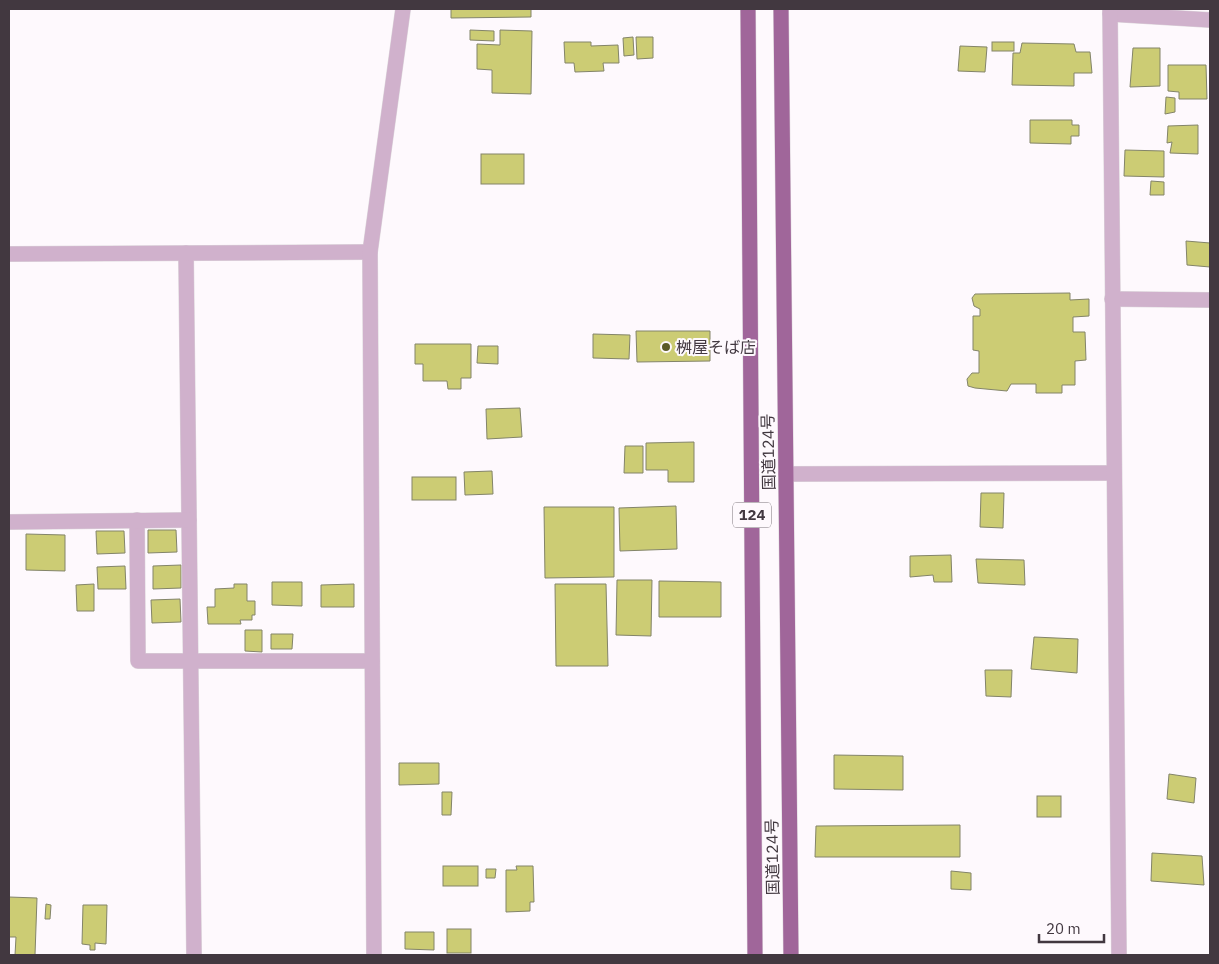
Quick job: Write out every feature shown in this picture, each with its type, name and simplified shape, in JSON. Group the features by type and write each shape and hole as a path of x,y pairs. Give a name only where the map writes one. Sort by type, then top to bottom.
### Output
{"highway":[{"name":"国道124号","path":"748,9 755,955"},
{"name":"国道124号","path":"781,9 791,955"}],"street":[{"path":"374,955 370,252 403,9"},
{"path":"1118,955 1110,12 1210,20"},
{"path":"9,254 370,252"},
{"path":"186,253 194,955"},
{"path":"1112,299 1210,300"},
{"path":"786,474 1114,473"},
{"path":"137,520 138,662 372,661"},
{"path":"9,522 189,520"}],"building":[{"path":"451,9 531,9 531,17 451,18"},
{"path":"470,30 494,31 494,41 470,40"},
{"path":"500,30 532,31 531,94 492,93 492,70 477,69 477,44 500,45"},
{"path":"633,37 634,55 624,56 623,38"},
{"path":"636,37 653,37 653,58 637,59"},
{"path":"564,42 591,42 591,46 618,45 619,63 603,63 604,71 575,72 574,63 565,63"},
{"path":"992,42 1014,42 1014,51 992,51"},
{"path":"1022,43 1074,44 1076,52 1090,52 1092,73 1074,73 1074,86 1012,85 1013,53 1020,53"},
{"path":"960,46 987,47 985,72 958,71"},
{"path":"1133,48 1160,48 1160,86 1130,87"},
{"path":"1168,65 1206,65 1207,99 1179,99 1179,92 1168,91"},
{"path":"1166,97 1175,98 1175,112 1165,114"},
{"path":"1030,120 1072,120 1072,125 1079,125 1079,136 1071,136 1071,144 1030,143"},
{"path":"1198,125 1198,154 1170,153 1172,142 1167,143 1168,126"},
{"path":"1125,150 1164,151 1164,177 1124,176"},
{"path":"481,154 524,154 524,184 481,184"},
{"path":"1151,181 1164,182 1164,195 1150,195"},
{"path":"1186,241 1210,243 1210,267 1187,265"},
{"path":"1070,293 1070,300 1089,299 1089,316 1073,317 1073,332 1085,332 1086,360 1075,361 1075,385 1062,385 1062,393 1036,393 1036,384 1011,384 1007,391 968,386 967,379 972,373 979,373 979,351 973,350 973,316 980,316 980,309 974,306 972,298 975,294"},
{"path":"636,331 710,331 710,361 637,362"},
{"path":"593,334 630,335 629,359 593,358"},
{"path":"415,344 471,344 471,378 461,378 461,389 448,389 447,381 423,381 423,364 415,364"},
{"path":"478,346 498,346 498,364 477,363"},
{"path":"520,408 522,437 487,439 486,409"},
{"path":"694,442 694,482 668,482 668,470 646,470 646,443"},
{"path":"625,446 643,446 643,473 624,473"},
{"path":"492,471 493,494 465,495 464,472"},
{"path":"412,477 456,477 456,500 412,500"},
{"path":"981,493 1004,493 1003,528 980,527"},
{"path":"676,506 677,549 620,551 619,508"},
{"path":"544,507 614,507 614,577 545,578"},
{"path":"148,530 176,530 177,552 148,553"},
{"path":"96,531 124,531 125,553 97,554"},
{"path":"26,534 65,535 65,571 26,570"},
{"path":"951,555 952,582 934,582 933,575 910,577 910,556"},
{"path":"976,559 1024,560 1025,585 978,583"},
{"path":"181,565 181,588 153,589 153,566"},
{"path":"125,566 126,589 98,589 97,567"},
{"path":"617,580 652,580 651,636 616,635"},
{"path":"659,581 721,582 721,617 659,617"},
{"path":"272,582 302,582 302,606 272,605"},
{"path":"94,584 94,611 77,611 76,585"},
{"path":"234,584 247,584 247,601 255,601 255,615 252,615 252,620 240,620 241,624 208,624 207,607 215,607 215,589 234,588"},
{"path":"354,584 354,607 321,607 321,585"},
{"path":"555,584 606,584 608,666 556,666"},
{"path":"180,599 181,622 152,623 151,600"},
{"path":"245,630 262,630 262,652 245,651"},
{"path":"271,634 293,634 292,649 271,649"},
{"path":"1034,637 1078,639 1077,673 1031,669"},
{"path":"985,670 1012,670 1011,697 986,696"},
{"path":"834,755 903,756 903,790 834,789"},
{"path":"399,763 439,763 439,784 399,785"},
{"path":"1169,774 1196,778 1194,803 1167,799"},
{"path":"442,792 452,792 451,815 442,815"},
{"path":"1037,796 1061,796 1061,817 1037,817"},
{"path":"960,825 960,857 815,857 816,826"},
{"path":"1152,853 1202,856 1204,885 1151,881"},
{"path":"443,866 478,866 478,886 443,886"},
{"path":"516,866 533,866 534,902 530,902 530,911 506,912 506,870 517,870"},
{"path":"486,869 496,869 495,878 486,878"},
{"path":"951,871 971,873 971,890 951,889"},
{"path":"9,897 37,898 35,955 15,955 16,937 9,937"},
{"path":"46,904 51,905 50,919 45,919"},
{"path":"83,905 107,905 106,944 95,943 95,950 90,950 90,945 82,944"},
{"path":"447,929 471,929 471,953 447,953"},
{"path":"405,932 434,932 434,950 405,949"}],"place":[{"name":"桝屋そば店","path":"666,347"}]}
